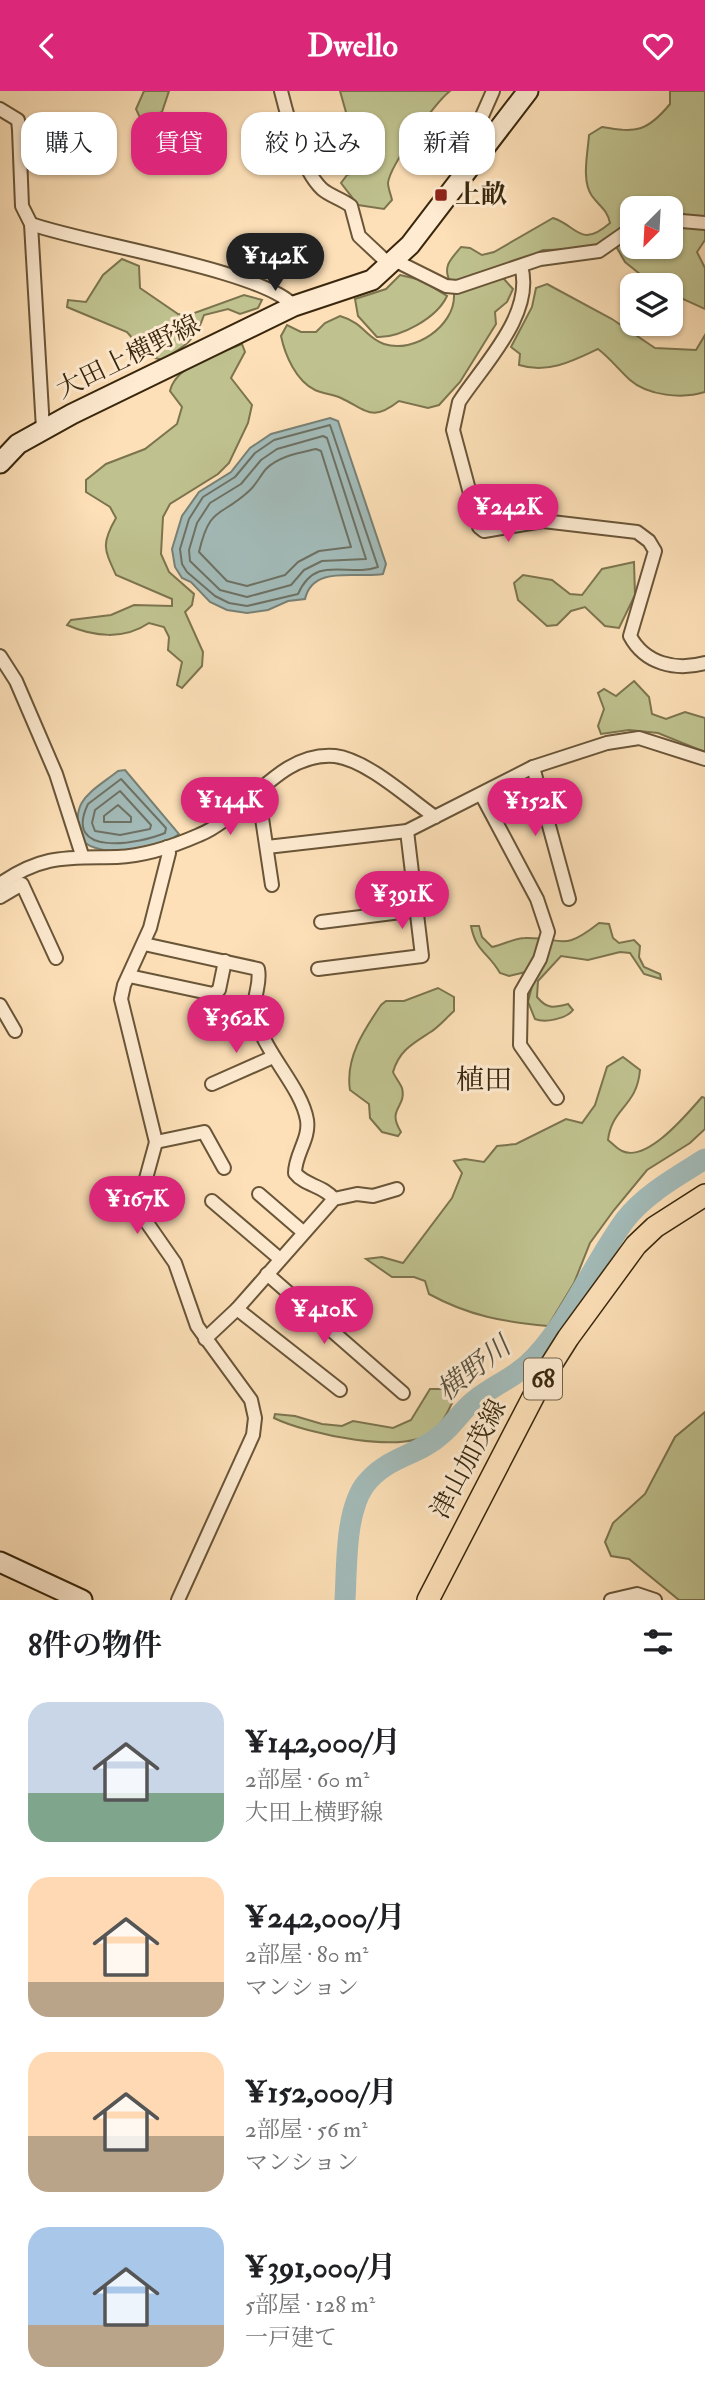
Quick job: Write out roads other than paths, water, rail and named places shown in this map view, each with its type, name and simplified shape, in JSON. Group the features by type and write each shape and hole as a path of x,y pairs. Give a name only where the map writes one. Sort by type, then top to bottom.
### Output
{"main road":[{"name":"大田上横野線","path":"495,131 527,91"},
{"name":"大田上横野線","path":"0,463 19,444 43,429 294,306 372,280 393,263 460,175"},
{"name":"津山加茂線","path":"433,1598 544,1377 568,1338 636,1245 655,1227 705,1195"},
{"path":"0,1562 82,1600"}],"street":[{"path":"281,91 295,137 315,180 327,193 351,206 359,236 393,263 451,287 540,259 599,251 620,236"},
{"path":"484,112 493,91"},
{"path":"0,109 18,120 22,206 31,224 43,429"},
{"path":"683,221 705,223"},
{"path":"31,224 246,280 285,296 294,306"},
{"path":"521,266 524,277 517,313 459,402 453,417 453,430 479,527 484,531 543,521 637,532 649,541 656,551 630,636 649,658 668,665 692,667 705,663"},
{"path":"0,656 16,681 56,774 82,855"},
{"path":"267,847 407,831 533,767 607,743 639,738 705,759"},
{"path":"0,884 34,863 82,855 117,857 167,847 216,827 292,767 316,758 334,756 354,761 435,817"},
{"path":"533,767 569,899"},
{"path":"481,794 537,899 548,932 540,959 521,992 520,1045 557,1098"},
{"path":"251,797 260,805 272,885"},
{"path":"318,969 422,956 407,831"},
{"path":"167,847 169,853 144,944 121,999 156,1142 139,1205 143,1217 175,1263 197,1326 251,1400 255,1418 253,1435 178,1600"},
{"path":"0,897 22,884 56,958"},
{"path":"321,922 416,910"},
{"path":"144,944 258,969 254,1012 273,1057 304,1108 307,1122 307,1133 295,1173 300,1179 324,1189 334,1199"},
{"path":"129,976 213,994 219,991 225,961"},
{"path":"0,1005 15,1031"},
{"path":"212,1084 273,1057"},
{"path":"156,1142 204,1132 224,1168"},
{"path":"205,1339 237,1309 334,1199 357,1193 373,1196 397,1189"},
{"path":"259,1194 303,1232"},
{"path":"212,1201 280,1259"},
{"path":"267,1274 403,1393"},
{"path":"237,1309 340,1390"},
{"path":"611,1600 637,1594 655,1600"}],"water":[{"path":"330,418 338,421 386,564 383,574 327,577 310,588 305,599 288,601 268,610 247,613 227,610 210,602 191,582 182,578 175,567 172,549 182,516 199,492 231,472 250,448 271,434"},
{"path":"125,770 179,834 157,845 130,851 102,850 81,840 78,826 80,806 91,792 118,771"}],"waterway":[{"name":"横野川","path":"345,1600 350,1526 353,1511 364,1486 382,1468 432,1442 475,1400 528,1364 560,1325 625,1220 662,1186 705,1159"}],"place":[{"name":"上畝","path":"441,195"}],"district":[{"name":"植田","path":"484,1080"}]}
